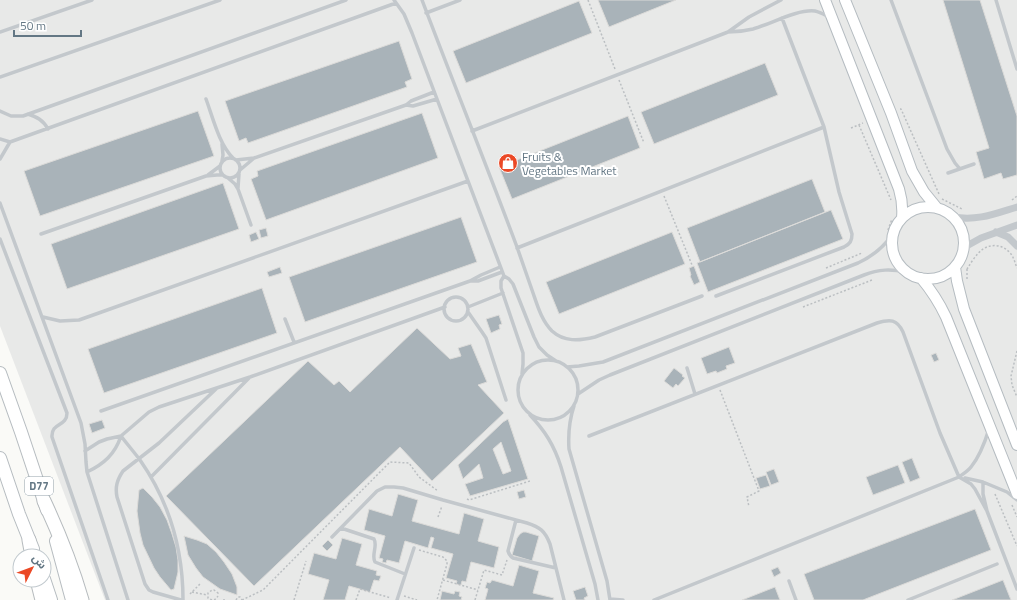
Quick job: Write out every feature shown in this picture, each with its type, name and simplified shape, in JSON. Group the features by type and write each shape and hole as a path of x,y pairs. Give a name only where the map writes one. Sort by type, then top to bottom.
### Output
{"highway":[{"path":"44,501 67,555 82,600"},
{"path":"30,540 31,548"},
{"path":"38,588 42,600"}],"main road":[{"name":"D77","path":"0,373 44,501 72,600"},
{"name":"D77","path":"0,458 33,548"},
{"path":"47,588 51,600"}],"street":[{"path":"825,0 902,198 903,208 897,217 896,226 890,233 893,252 896,259 906,272 921,278 930,279 940,277 948,273 955,266 960,258 964,240 958,224 946,212 937,208 918,208 897,217"},
{"path":"845,0 891,113 912,171 924,192 937,208"},
{"path":"953,218 964,219 990,216 1017,207"},
{"path":"963,248 981,238 1017,225"},
{"path":"996,232 1008,237 1017,246"},
{"path":"955,266 964,309 1017,445"},
{"path":"921,278 931,290 946,317 1017,494"}],"lane":[{"path":"0,32 92,0"},
{"path":"0,77 220,0"},
{"path":"0,111 5,114 17,116 28,114 346,0"},
{"path":"422,0 517,248 539,310 552,330 561,337 572,340 583,340 702,296"},
{"path":"426,13 460,0"},
{"path":"891,0 947,149 960,169"},
{"path":"996,0 1017,69"},
{"path":"472,131 728,32 749,16 778,1"},
{"path":"0,139 10,142 395,2 404,14 408,23 503,274 512,284 539,347 546,355 567,367 574,374 578,394 570,420 568,434 569,449 607,581 610,600 624,600"},
{"path":"728,32 754,29 782,18 806,11 820,12 832,18"},
{"path":"716,296 844,247 851,242 852,238 839,192 824,127 782,18"},
{"path":"1012,54 1017,53"},
{"path":"222,161 229,158 254,158 406,105 411,101 434,92"},
{"path":"206,99 228,153 239,163 238,189"},
{"path":"406,105 413,106 437,99"},
{"path":"28,114 38,118 48,128"},
{"path":"517,248 824,127"},
{"path":"222,141 223,148 220,170 223,176"},
{"path":"0,159 10,142"},
{"path":"228,178 236,176 254,158"},
{"path":"948,173 974,164"},
{"path":"206,176 220,166"},
{"path":"41,234 206,176 218,175 228,178 235,184 251,225"},
{"path":"43,318 60,321 79,320 468,181"},
{"path":"0,203 81,423 88,472 128,600"},
{"path":"567,367 585,366 603,362 858,263 878,252 886,244 890,233"},
{"path":"0,239 67,413 65,420 53,429 52,437 108,600"},
{"path":"101,411 470,281 500,267"},
{"path":"578,394 610,375 874,271 885,269 906,272"},
{"path":"470,281 478,281 503,274"},
{"path":"503,274 501,288 523,353 522,374 518,385 518,396 522,406 549,438 556,452 564,474 595,584 598,600"},
{"path":"468,307 503,293"},
{"path":"454,298 463,300 468,307 468,312 461,320 451,320 447,317 445,312 446,303 450,299 454,298"},
{"path":"85,451 99,442 120,436 149,412 159,407 445,307"},
{"path":"468,312 486,338 506,400"},
{"path":"285,319 294,342"},
{"path":"589,436 877,323 885,320 893,321 900,325 940,433 960,477 971,484 975,489 987,511 1017,589"},
{"path":"522,374 528,367 536,362 546,360 556,361"},
{"path":"687,368 695,394"},
{"path":"152,477 250,376"},
{"path":"120,436 139,459 152,477 166,506 176,537 182,568 182,600 153,592 146,588 117,497 116,483 123,472 139,459 159,443 217,387"},
{"path":"530,415 541,420 554,420 565,415 574,406"},
{"path":"654,600 960,477 971,467 979,455 986,442 990,424"},
{"path":"88,472 97,468 105,461 118,444 120,436"},
{"path":"960,477 984,482 1007,492 1017,500"},
{"path":"984,482 983,494 987,511"},
{"path":"332,537 377,491 385,487 394,486 403,488 516,520 535,526 542,530 547,536 564,600"},
{"path":"516,520 508,551 510,557 556,568"},
{"path":"341,528 374,539 376,542 373,559 375,562 405,574"},
{"path":"397,600 414,548"},
{"path":"908,600 997,564"},
{"path":"788,581 796,600"}],"path":[{"path":"901,109 940,197"},
{"path":"851,128 872,120"},
{"path":"859,125 892,203"},
{"path":"662,191 692,264"},
{"path":"934,192 964,211"},
{"path":"1008,203 1017,196"},
{"path":"890,233 897,217"},
{"path":"957,281 981,250 988,246 996,245 1004,248 1010,253 1017,268"},
{"path":"824,268 861,253"},
{"path":"803,307 874,279"},
{"path":"1017,351 1011,376 1012,385 1017,397"},
{"path":"718,385 759,491 747,497 749,507"},
{"path":"236,600 238,597 242,600 263,590 390,462 409,463 419,476 436,490 442,492"},
{"path":"464,499 469,500 530,481"},
{"path":"991,485 1017,546"},
{"path":"438,517 443,500"},
{"path":"414,548 446,559 448,562 437,600"},
{"path":"475,600 484,570 502,575 508,554"},
{"path":"294,600 306,562"},
{"path":"443,580 478,590"},
{"path":"188,596 201,583"},
{"path":"356,600 360,589 397,600"},
{"path":"208,596 209,591 214,590 218,593 217,598"},
{"path":"192,592 208,596 211,600 217,598 226,600"},
{"path":"399,595 417,600"}],"shaded area":[{"name":"Fruits & Vegetables Market","path":"0,0 1017,0 1017,600 105,600 0,326"}],"building":[{"path":"598,0 676,0 609,27"},
{"path":"943,0 980,0 1017,116 1017,175 1003,179 1001,173 984,179 976,152 989,148"},
{"path":"579,1 592,33 466,83 453,51"},
{"path":"399,41 412,79 405,82 407,87 248,143 246,138 239,141 225,101"},
{"path":"765,63 778,95 654,144 641,112"},
{"path":"198,111 214,156 40,216 24,171"},
{"path":"422,113 438,158 266,220 251,179 258,176 257,171"},
{"path":"628,116 640,148 512,199 499,167"},
{"path":"812,179 825,212 700,262 687,228"},
{"path":"223,183 239,229 67,289 51,244"},
{"path":"831,210 843,239 708,292 697,263"},
{"path":"461,217 477,262 305,322 289,277"},
{"path":"266,228 268,236 261,238 259,230"},
{"path":"256,232 259,239 251,242 249,235"},
{"path":"672,232 685,264 559,314 546,282"},
{"path":"694,266 700,282 694,285 690,276 689,268"},
{"path":"280,267 282,273 269,277 267,272"},
{"path":"262,288 277,333 104,393 88,349"},
{"path":"499,315 502,324 499,325 500,329 491,333 486,319"},
{"path":"417,328 450,359 461,356 458,348 471,344 487,382 478,385 504,413 432,481 400,447 254,586 166,496 308,361 334,385 339,381 350,392"},
{"path":"729,347 735,363 726,366 727,369 717,373 716,371 707,374 701,358"},
{"path":"936,353 939,360 934,362 931,355"},
{"path":"674,368 685,378 678,386 676,384 673,388 664,381"},
{"path":"508,419 528,479 470,496 465,484 483,478 479,464 463,479 458,465","holes":["501,442 511,471 503,474 493,449"]},
{"path":"102,420 105,428 92,433 89,424"},
{"path":"912,458 920,478 910,482 902,462"},
{"path":"898,465 905,483 873,495 866,477"},
{"path":"774,469 779,482 771,485 766,472"},
{"path":"766,475 770,486 760,489 756,478"},
{"path":"143,488 160,507 167,520 176,547 178,572 174,589 171,590 154,568 143,545 137,511 139,490"},
{"path":"524,490 526,497 519,499 517,492"},
{"path":"398,494 418,500 412,521 459,534 464,513 484,519 478,541 499,547 494,568 471,562 466,582 462,581 461,585 456,584 457,581 446,578 453,554 431,548 434,538 431,537 428,548 405,541 399,563 387,560 386,563 382,562 383,559 379,558 385,536 364,530 369,509 392,516"},
{"path":"975,509 991,550 863,600 814,600 804,574"},
{"path":"523,532 539,536 532,561 512,555 517,538"},
{"path":"184,536 207,544 216,552 232,574 237,587 237,595 220,589 203,577 188,555"},
{"path":"342,538 362,544 356,565 377,571 376,575 381,576 379,581 374,580 370,592 349,586 345,600 323,600 329,580 308,574 314,553 336,559"},
{"path":"328,540 333,545 327,551 322,546"},
{"path":"519,565 539,571 533,593 554,598 553,600 485,600 488,589 485,588 487,582 490,583 492,580 513,586"},
{"path":"778,567 781,573 774,577 771,570"},
{"path":"1003,580 1011,600 952,600"},
{"path":"585,587 588,596 584,598 585,600 576,600 573,591"},
{"path":"775,587 780,600 742,600"},
{"path":"442,591 454,594 455,591 460,592 459,596 462,597 461,600 440,600"}],"place":[{"name":"Fruits & Vegetables Market","path":"508,163"}]}
